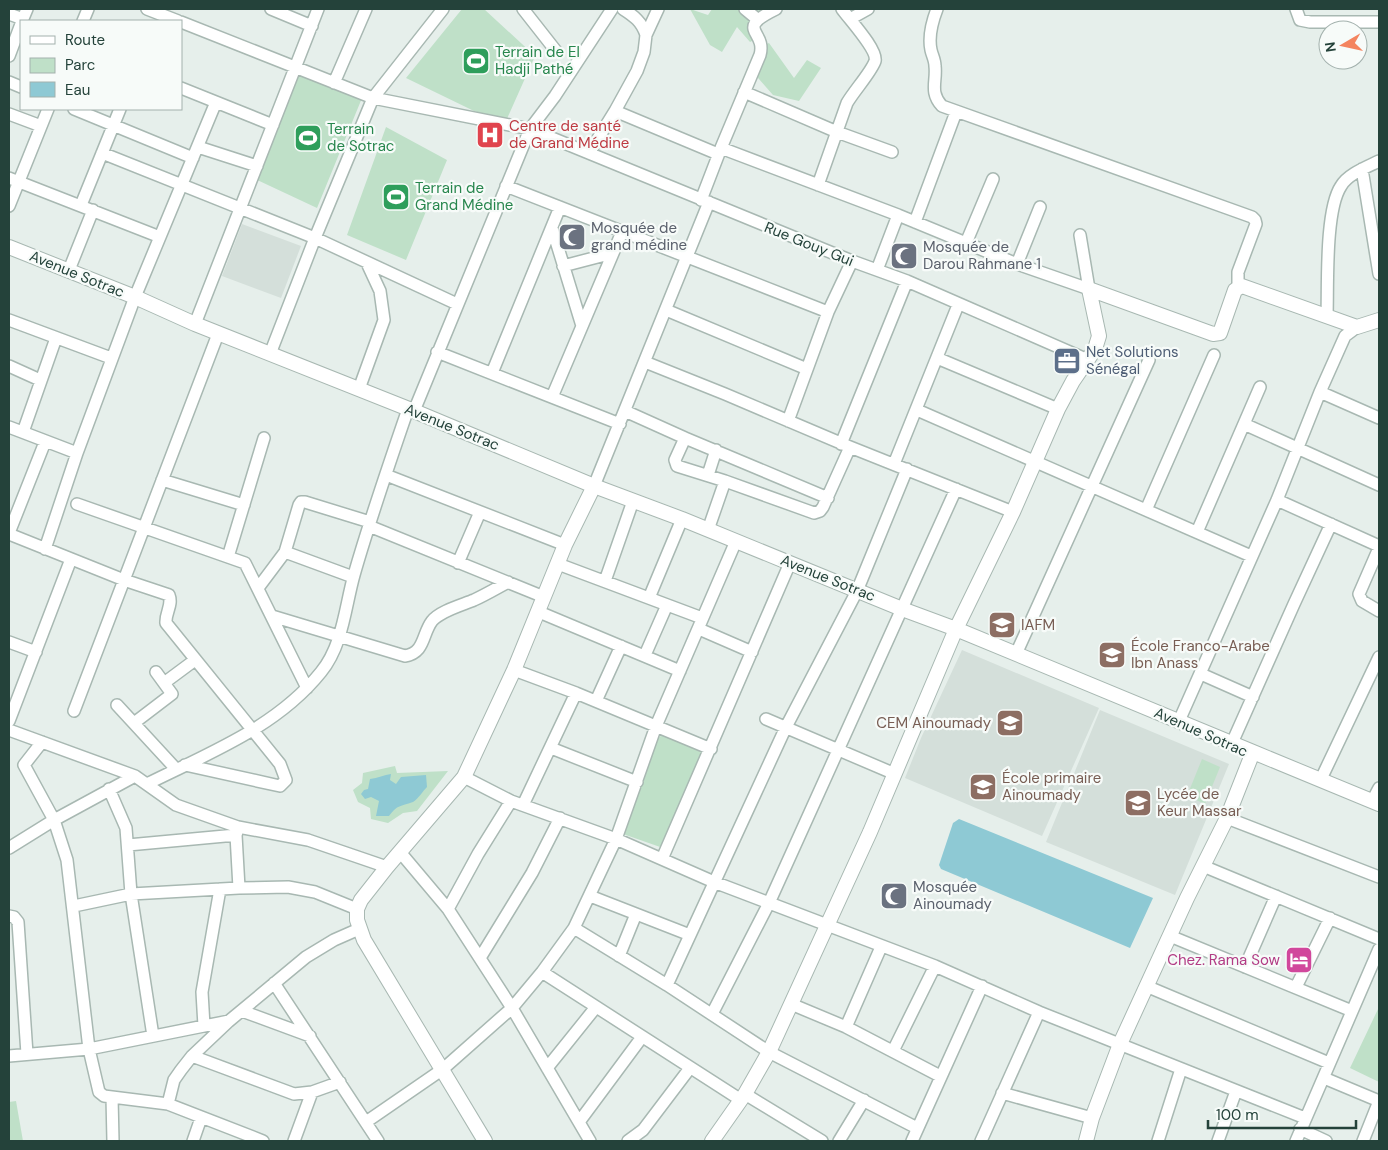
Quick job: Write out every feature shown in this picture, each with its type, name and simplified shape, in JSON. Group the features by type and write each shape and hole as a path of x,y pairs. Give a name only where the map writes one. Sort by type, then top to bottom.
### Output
{"street":[{"name":"Rue Gouy Gui","path":"146,9 174,20"},
{"path":"271,9 312,26"},
{"path":"195,324 318,9"},
{"path":"334,83 366,9"},
{"path":"270,354 315,238 373,98 444,9"},
{"path":"522,9 556,50"},
{"path":"147,784 252,732 289,706 322,671 339,637 353,577 386,475 411,410 530,130 555,96 612,9"},
{"path":"623,9 635,16 643,25 646,35"},
{"path":"588,153 615,111 637,71 644,52 646,35 658,9"},
{"path":"745,9 757,19"},
{"path":"485,1141 359,929 357,909 361,900 387,867 464,777 514,670 566,545 594,486 688,258 719,151 762,50 753,28 757,19 776,9"},
{"path":"818,185 850,98 876,58 874,50 842,9"},
{"path":"850,19 868,9"},
{"path":"615,111 719,151 898,215 1017,264 1217,335 1220,333 1235,290 1238,287 1238,272 1256,224 1255,220 1252,217 942,106 936,100 934,88 935,66 930,48 930,35 937,9"},
{"path":"1296,9 1300,20 1310,22 1379,22"},
{"path":"9,14 24,18"},
{"name":"Rue Gouy Gui","path":"182,23 373,98 530,130 852,261 907,281 1088,360"},
{"path":"9,56 20,28"},
{"path":"182,88 273,125"},
{"path":"744,92 837,132 892,152"},
{"path":"45,549 111,358 216,102"},
{"path":"9,206 14,179 48,110"},
{"path":"76,110 193,158"},
{"path":"81,205 120,110"},
{"path":"915,222 956,112"},
{"path":"9,114 40,126"},
{"path":"198,147 257,166"},
{"path":"102,153 315,238 457,304"},
{"path":"1327,316 1330,224 1334,200 1341,184 1362,169 1379,161"},
{"path":"1362,169 1379,274"},
{"path":"966,243 993,178"},
{"path":"14,179 160,237"},
{"path":"506,186 828,312"},
{"path":"492,373 560,207"},
{"path":"1017,264 1040,207"},
{"path":"69,270 93,210"},
{"path":"877,270 898,215"},
{"path":"552,228 582,326"},
{"path":"552,397 622,232"},
{"path":"718,1139 769,1052 895,774 956,629 1013,512 1058,409 1073,381 1098,344 1080,235"},
{"name":"Avenue Sotrac","path":"10,251 69,270 218,334 411,410 594,486 682,519 857,591 956,629 1253,752 1227,818 1120,1044 1092,1118 1086,1141"},
{"path":"564,266 612,253"},
{"path":"788,421 828,312 852,261"},
{"path":"359,389 384,320 380,291 367,262"},
{"path":"685,438 675,464 680,467 708,475 811,512 820,511 828,498 907,281"},
{"path":"1238,287 1247,287 1357,327"},
{"path":"894,464 958,304"},
{"path":"666,310 807,369"},
{"path":"9,320 111,358"},
{"path":"1179,721 1277,500 1320,392 1345,336 1357,327 1379,320"},
{"path":"74,711 218,334"},
{"path":"23,432 56,338"},
{"path":"437,352 620,424"},
{"path":"1146,510 1214,355"},
{"path":"937,358 1058,409"},
{"path":"1016,654 1149,360"},
{"path":"644,362 1013,512"},
{"path":"9,366 40,380"},
{"path":"1197,532 1260,387"},
{"path":"1320,392 1379,418"},
{"path":"916,410 1251,556"},
{"path":"625,411 828,498"},
{"path":"1244,424 1379,484"},
{"path":"9,427 77,453"},
{"path":"228,557 264,438"},
{"path":"45,442 9,534 124,580 169,595 171,604 166,616 166,623 252,732 280,764 286,780 280,786 181,767 117,705"},
{"path":"708,475 716,450"},
{"path":"667,986 786,727 857,591 907,469"},
{"path":"386,475 566,545"},
{"path":"162,480 244,505"},
{"path":"708,530 725,481"},
{"path":"712,1014 769,903 956,488"},
{"path":"1277,500 1379,547 1359,594 1362,601 1379,610"},
{"path":"605,581 633,501"},
{"path":"258,588 285,552 299,505 301,502 305,502 369,524 458,563 544,597"},
{"path":"77,504 245,563 307,688"},
{"path":"458,563 480,512"},
{"path":"650,598 682,519"},
{"path":"1232,743 1331,524"},
{"path":"366,1122 443,1069 512,1008 542,972 574,928 616,840 656,726 736,541"},
{"path":"285,552 353,577"},
{"path":"9,721 71,559"},
{"path":"662,859 790,563"},
{"path":"558,564 667,605 752,652"},
{"path":"272,616 396,654 410,655 420,648 432,620 508,582"},
{"path":"645,655 667,605"},
{"path":"539,612 680,671"},
{"path":"9,642 36,652"},
{"path":"596,701 621,646"},
{"path":"1321,779 1379,657"},
{"path":"164,683 195,660"},
{"path":"514,670 576,692 711,749"},
{"path":"134,723 172,694 156,672"},
{"path":"1200,674 1253,697"},
{"path":"523,805 576,692"},
{"path":"766,719 895,774"},
{"path":"9,730 135,776 176,805 237,831"},
{"path":"42,742 24,764 54,820 67,860 74,906 89,1049 98,1092 112,1098 168,1104 263,1141"},
{"path":"551,748 637,782"},
{"path":"1253,752 1376,802 1379,788"},
{"path":"9,848 54,820 135,776"},
{"path":"464,777 511,801 560,818 714,882 935,966 1039,1012 1305,1118"},
{"path":"109,789 126,828 131,894 152,1036"},
{"path":"448,909 478,854 511,801"},
{"path":"480,958 532,873 560,818"},
{"path":"1227,818 1379,877"},
{"path":"237,831 239,888"},
{"path":"128,845 237,831 308,840 387,867"},
{"path":"400,852 448,909 512,1008 590,1141"},
{"path":"1203,866 1379,939"},
{"path":"74,906 131,894 288,887 315,892 357,909"},
{"path":"204,1026 202,992 220,889"},
{"path":"590,896 690,935"},
{"path":"1245,967 1276,896"},
{"path":"619,956 636,914"},
{"path":"9,916 14,917 18,922 27,1054"},
{"path":"1296,987 1330,918"},
{"path":"574,928 769,1052 918,1128"},
{"path":"168,1104 174,1080 192,1056 229,1020 306,958 334,940 359,929"},
{"path":"1170,936 1352,1011"},
{"path":"846,1027 881,947"},
{"path":"1296,1141 1352,1011 1376,963 1379,949"},
{"path":"893,1051 935,966"},
{"path":"542,972 690,1068 822,1141"},
{"path":"274,983 378,1141"},
{"path":"912,1141 982,986"},
{"path":"1146,986 1329,1063"},
{"path":"791,1004 846,1027 940,1076"},
{"path":"547,1068 596,1007"},
{"path":"242,1010 310,1036"},
{"path":"981,1141 1039,1012"},
{"path":"9,1056 89,1049 229,1020"},
{"path":"579,1122 642,1037"},
{"path":"192,1056 294,1094 312,1092 340,1082"},
{"path":"628,1141 642,1130 690,1068"},
{"path":"1158,1141 1180,1069"},
{"path":"1324,1078 1379,1101 1363,1141"},
{"path":"1218,1141 1236,1091"},
{"path":"294,1141 312,1092"},
{"path":"1002,1093 1092,1118"},
{"path":"112,1098 112,1141"},
{"path":"839,1141 864,1100"},
{"path":"193,1141 201,1118"},
{"path":"1300,1130 1326,1141"}],"shaded area":[{"path":"242,224 301,246 281,298 222,276"},
{"name":"CEM Ainoumady","path":"962,650 1099,708 1042,836 905,778 921,738"},
{"name":"Lycée de Keur Massar","path":"1100,710 1229,764 1175,895 1046,842"}],"green space":[{"name":"Terrain de El Hadji Pathé","path":"462,9 484,9 535,56 506,121 474,111 406,78"},
{"path":"690,9 708,15 712,9 771,9 754,27 756,39 750,42 737,27 722,52 710,45"},
{"path":"769,43 794,78 807,60 821,68 799,101 773,95 751,70 762,46"},
{"name":"Terrain de Sotrac","path":"299,73 362,98 317,208 253,178"},
{"name":"Terrain de Grand Médine","path":"386,127 447,160 406,260 347,235"},
{"path":"662,735 681,740 702,753 663,848 623,834 656,740"},
{"path":"1202,759 1220,767 1205,804 1187,796"},
{"path":"395,766 397,773 448,771 417,811 403,813 388,823 371,819 370,808 358,802 353,790 362,783 363,773"},
{"path":"1379,1007 1379,1082 1350,1068"},
{"path":"16,1101 23,1141 9,1141 9,1102"}],"water":[{"path":"391,774 390,780 396,784 401,777 426,775 427,787 415,801 402,805 389,816 376,816 379,801 371,797 365,799 361,794 364,790 368,789 370,779"},
{"path":"959,819 1153,898 1130,948 941,869 939,865 953,823"}],"place":[{"name":"Terrain de El Hadji Pathé","path":"476,61"},
{"name":"Centre de santé de Grand Médine","path":"490,135"},
{"name":"Terrain de Sotrac","path":"308,138"},
{"name":"Terrain de Grand Médine","path":"396,197"},
{"name":"Mosquée de grand médine","path":"572,237"},
{"name":"Mosquée de Darou Rahmane 1","path":"904,256"},
{"name":"Net Solutions Sénégal","path":"1067,361"},
{"name":"IAFM","path":"1002,625"},
{"name":"École Franco-Arabe Ibn Anass","path":"1112,655"},
{"name":"CEM Ainoumady","path":"1010,723"},
{"name":"École primaire Ainoumady","path":"983,787"},
{"name":"Lycée de Keur Massar","path":"1138,803"},
{"name":"Mosquée Ainoumady","path":"894,896"},
{"name":"Chez. Rama Sow","path":"1299,960"}]}
